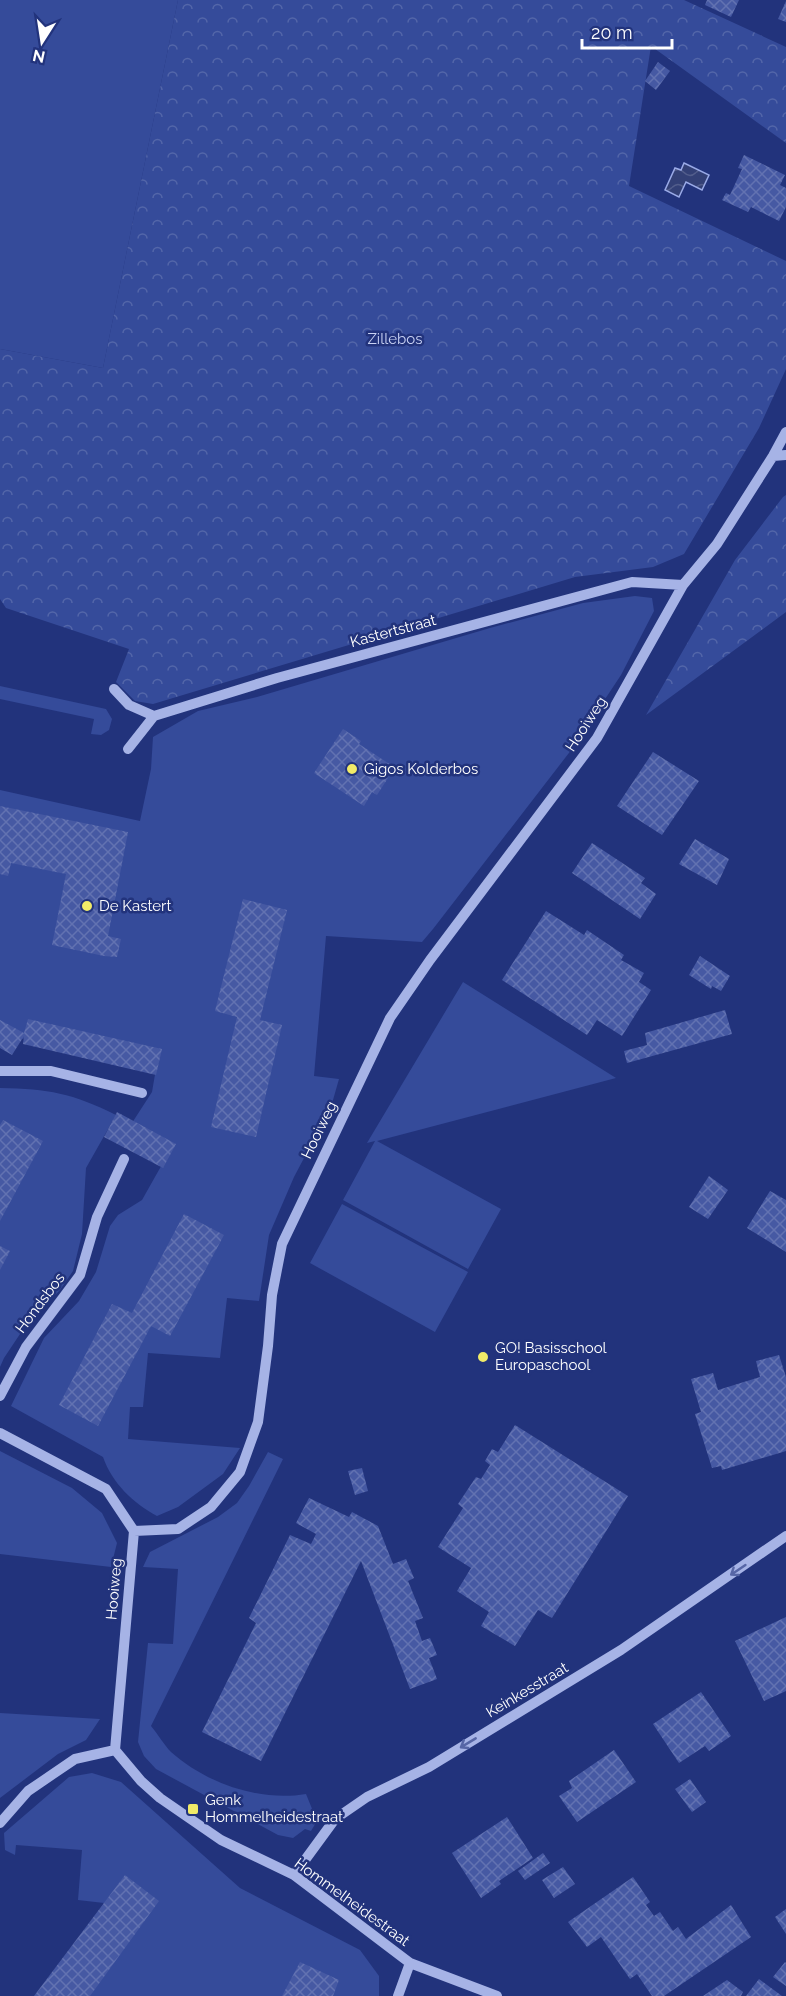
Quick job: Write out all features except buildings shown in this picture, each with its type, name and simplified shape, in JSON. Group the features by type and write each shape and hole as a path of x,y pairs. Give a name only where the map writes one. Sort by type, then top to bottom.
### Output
{"street":[{"name":"Hooiweg","path":"115,1750 134,1531 178,1529 211,1507 240,1472 258,1422 273,1295 282,1244 390,1018 430,960 597,738 683,585 717,544 774,456 786,432"},
{"path":"774,456 786,455"},
{"name":"Kastertstraat","path":"154,716 277,678 632,582 683,585"},
{"path":"114,689 129,705 154,716 128,749"},
{"path":"0,1071 51,1071 142,1093"},
{"name":"Hondsbos","path":"0,1396 26,1347 80,1275 97,1217 124,1159"},
{"path":"0,1433 106,1489 134,1531"},
{"name":"Keinkesstraat","path":"294,1875 335,1819 367,1797 429,1767 621,1650 786,1536"},
{"path":"0,1823 28,1791 75,1759 115,1750"},
{"name":"Hommelheidestraat","path":"115,1750 141,1781 160,1798 221,1840 294,1875 410,1963 496,1996"},
{"path":"398,1996 410,1963"}],"green space":[{"path":"0,0 178,0 103,368 0,349"},
{"name":"Zillebos","path":"178,0 684,0 786,47 786,143 651,46 629,186 786,261 786,369 759,428 684,554 653,567 575,577 153,704 135,701 116,682 129,649 6,608 0,599 0,349 103,368"},
{"path":"786,495 786,612 646,715 735,560"},
{"path":"635,596 652,598 654,611 621,675 572,749 422,942 326,936 314,1076 339,1079 331,1107 294,1177 269,1235 259,1301 227,1298 220,1358 148,1353 143,1407 130,1407 128,1439 240,1448 223,1474 178,1507 157,1516 124,1491 112,1475 103,1457 11,1406 44,1338 79,1301 96,1272 110,1226 118,1215 142,1200 173,1145 130,1126 152,1092 159,1051 40,1031 9,1045 0,1042 0,790 140,821 151,769 153,737 198,711 257,697 583,603"},
{"path":"0,686 106,709 112,719 109,730 101,735 91,734 94,719 0,699"},
{"path":"463,982 616,1078 377,1141 501,1209 468,1269 343,1200 375,1141 367,1143"},
{"path":"0,1088 47,1091 73,1097 116,1115 86,1168 82,1234 73,1271 60,1290 24,1328 0,1367"},
{"path":"342,1204 468,1272 435,1332 310,1263"},
{"path":"0,1451 72,1488 102,1513 117,1543 111,1567 0,1554"},
{"path":"268,1452 283,1459 151,1726 171,1752 200,1773 217,1781 234,1788 270,1795 306,1794 317,1821 311,1831 305,1829 293,1838 278,1835 156,1769 144,1756 138,1742 148,1643 173,1644 178,1569 143,1567 150,1552 218,1517 237,1503"},
{"path":"0,1713 100,1719 86,1740 58,1754 0,1798"},
{"path":"92,1773 121,1782 240,1888 360,1950 379,1976 379,1996 35,1996 77,1957 104,1903 78,1900 82,1850 16,1845 15,1855 5,1850 4,1833 69,1777"}],"water":[{"path":"684,163 709,175 702,190 686,182 679,197 665,190 675,168 681,170"}],"place":[{"name":"Gigos Kolderbos","path":"352,769"},
{"name":"De Kastert","path":"87,906"},
{"name":"GO! Basisschool Europaschool","path":"483,1357"},
{"name":"Genk Hommelheidestraat","path":"193,1809"}]}
